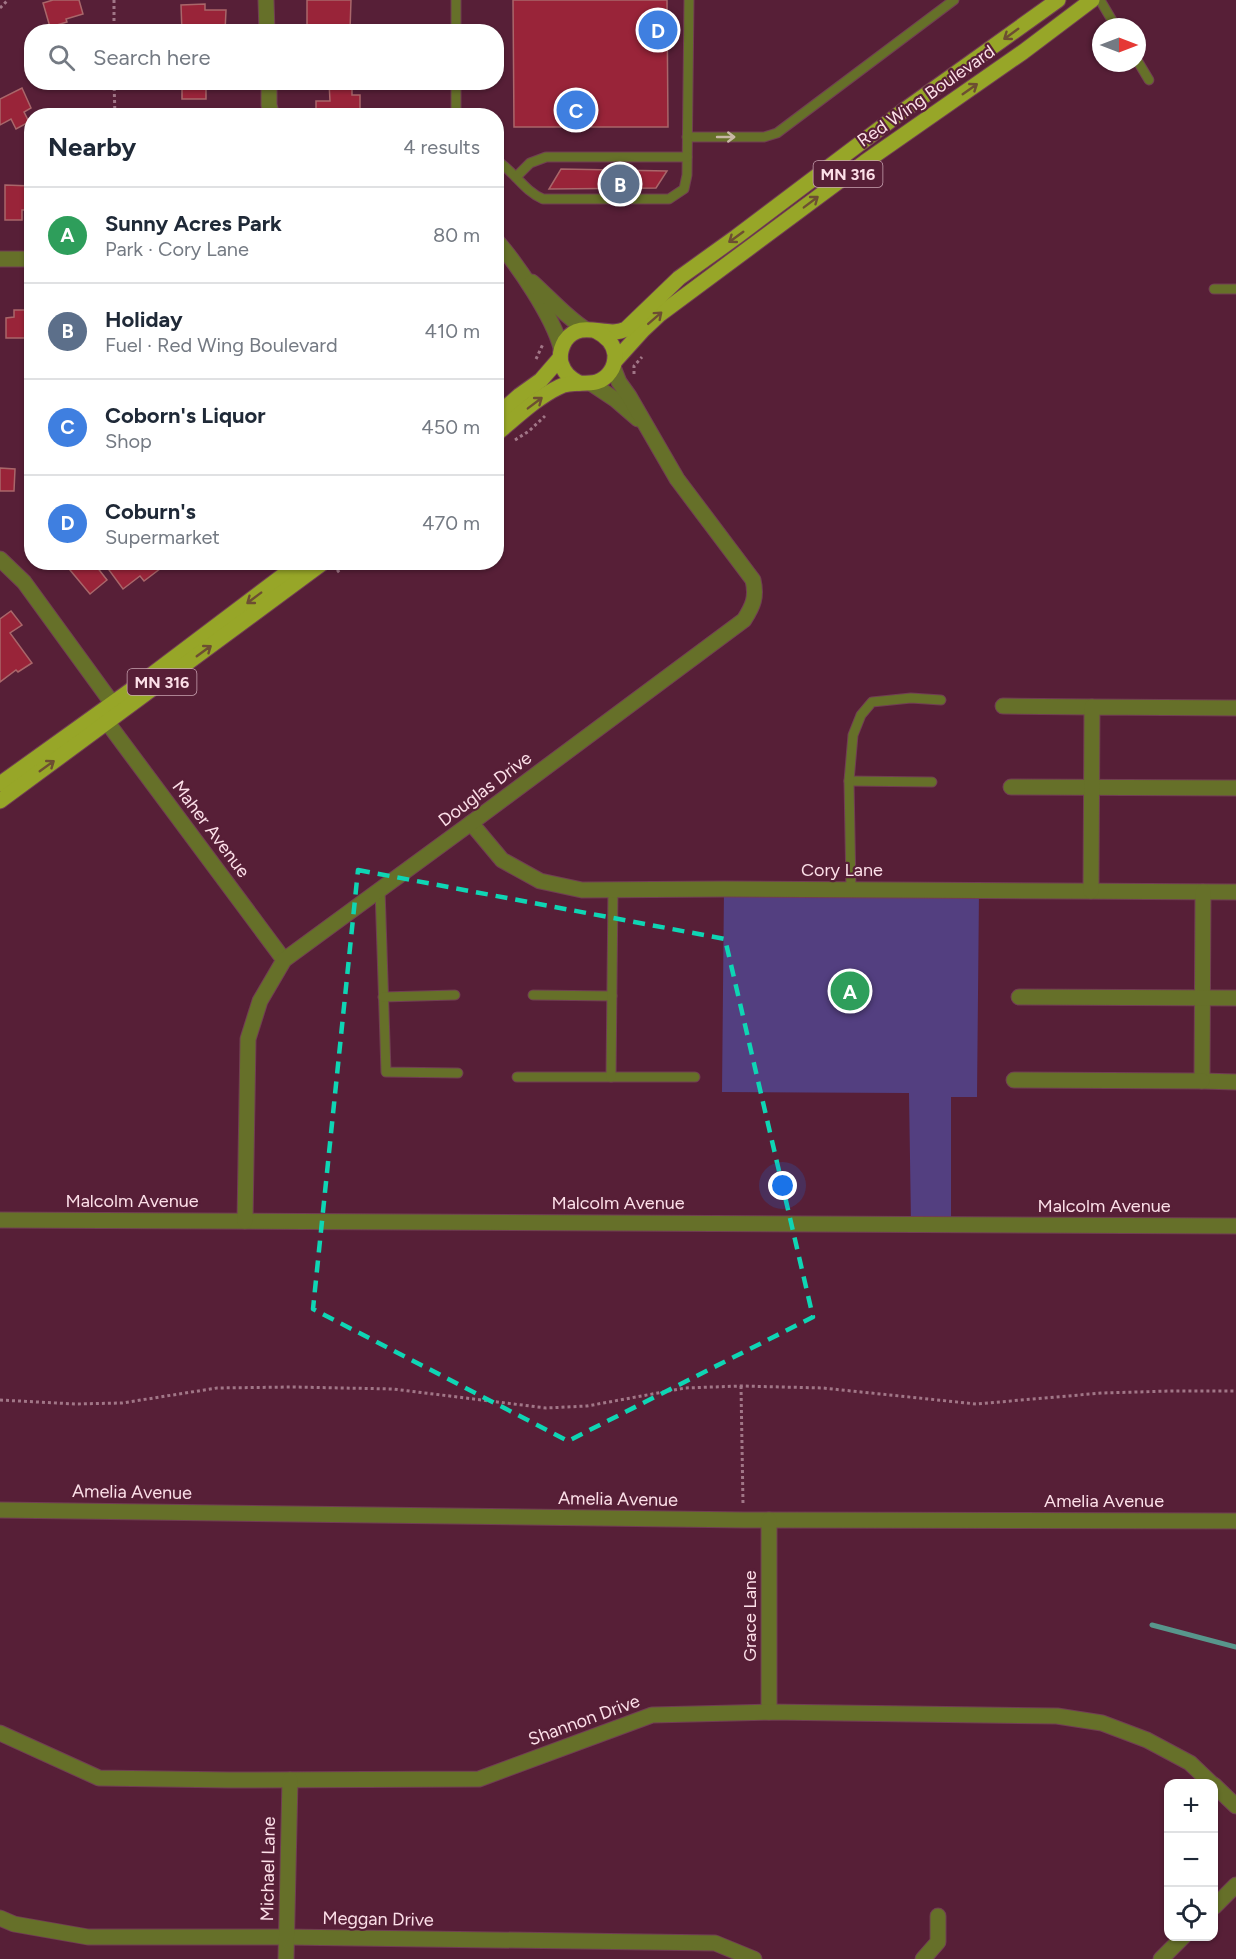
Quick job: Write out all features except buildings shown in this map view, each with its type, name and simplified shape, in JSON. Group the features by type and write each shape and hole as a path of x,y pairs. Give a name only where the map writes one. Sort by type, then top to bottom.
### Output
{"main road":[{"name":"Red Wing Boulevard","path":"591,330 618,333 626,329 679,278 903,111 1058,0"},
{"name":"Red Wing Boulevard","path":"504,428 562,385 585,384 605,378 642,330 659,315 865,162 1023,52 1092,0"},
{"path":"504,409 541,380 573,333 591,330 605,335 615,351 614,364"},
{"path":"560,353 565,373 585,384"},
{"name":"MN 316","path":"0,784 290,570"},
{"name":"MN 316","path":"0,801 313,570"}],"street":[{"path":"266,0 267,24"},
{"path":"269,90 270,108"},
{"path":"504,250 554,326 560,353"},
{"path":"0,259 24,260"},
{"path":"519,270 553,300 569,319 591,330"},
{"name":"Douglas Drive","path":"245,1221 248,1039 260,1001 284,960 744,620 753,606 756,594 753,580 677,479 615,375 614,364"},
{"name":"Douglas Drive","path":"585,384 616,400 650,432"},
{"path":"0,559 24,582 112,703"},
{"path":"1003,706 1236,708"},
{"path":"1091,891 1092,707"},
{"name":"Maher Avenue","path":"107,722 284,960"},
{"path":"1011,787 1236,789"},
{"name":"Cory Lane","path":"471,823 502,860 540,882 582,890 1236,892"},
{"path":"1202,1081 1203,892"},
{"path":"1019,997 1236,998"},
{"path":"1014,1080 1236,1082"},
{"name":"Malcolm Avenue","path":"0,1220 1236,1226"},
{"name":"Amelia Avenue","path":"0,1510 744,1520 1236,1521"},
{"name":"Grace Lane","path":"769,1712 770,1520"},
{"name":"Shannon Drive","path":"0,1733 99,1778 479,1779 652,1715 769,1712 1057,1716 1102,1723 1147,1740 1190,1763 1208,1779"},
{"name":"Michael Lane","path":"286,1959 290,1780"},
{"name":"Shannon Drive","path":"1218,1789 1236,1806"},
{"path":"1218,1903 1236,1885"},
{"path":"923,1959 938,1942 938,1916"},
{"name":"Meggan Drive","path":"0,1918 14,1924 88,1936 715,1943 754,1959"},
{"path":"1161,1959 1179,1941"}],"lane":[{"path":"456,0 456,24"},
{"path":"504,167 534,195 543,199 669,199 684,189 687,175 689,0"},
{"path":"687,137 764,137 777,133 954,0"},
{"path":"1100,0 1111,18"},
{"path":"1144,72 1149,80"},
{"path":"456,90 456,108"},
{"path":"516,177 530,163 546,157 687,157"},
{"path":"1214,289 1236,289"},
{"path":"851,890 849,781 853,735 861,715 872,702 911,698 940,700"},
{"path":"849,781 932,782"},
{"path":"381,889 386,1072 458,1073"},
{"path":"611,1077 613,889"},
{"path":"532,994 612,996"},
{"path":"384,996 455,995"},
{"path":"517,1077 695,1077"}],"path":[{"path":"0,8 8,0"},
{"path":"114,0 114,24"},
{"path":"114,90 115,108"},
{"path":"623,388 635,381 633,366 643,355"},
{"path":"514,441 545,416"},
{"path":"0,1400 75,1404 122,1403 217,1388 293,1387 393,1389 546,1408 586,1406 685,1388 741,1386 823,1388 975,1404 1102,1393 1236,1391"},
{"path":"741,1386 744,1520"}],"highlighted area":[{"path":"358,870 725,939 813,1317 568,1441 313,1309"}],"shaded area":[{"path":"724,889 979,891 977,1097 951,1097 951,1224 911,1224 909,1093 722,1092"}],"waterway":[{"path":"1152,1625 1236,1647"}],"place":[{"name":"Coburn's","path":"658,30"},
{"name":"Coborn's Liquor","path":"576,110"},
{"name":"Holiday","path":"620,184"},
{"name":"Sunny Acres Park","path":"850,991"}]}
